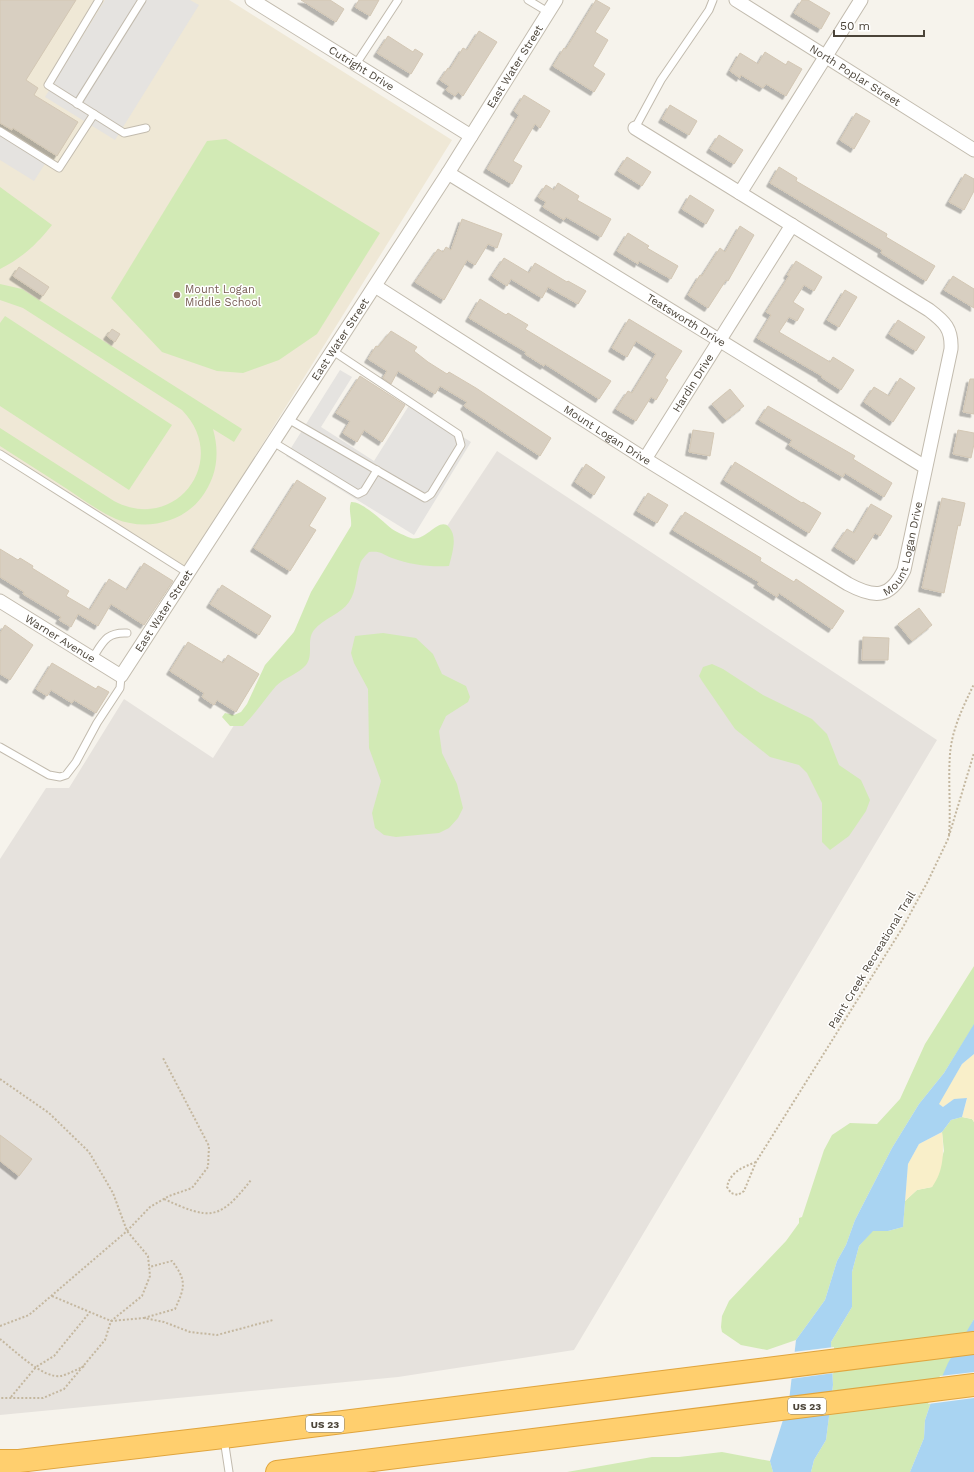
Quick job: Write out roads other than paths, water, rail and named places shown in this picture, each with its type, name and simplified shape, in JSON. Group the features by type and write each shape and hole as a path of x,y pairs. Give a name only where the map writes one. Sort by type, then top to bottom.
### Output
{"highway":[{"name":"US 23","path":"0,1461 19,1461 223,1437 650,1382 974,1343"},
{"name":"US 23","path":"277,1472 974,1385"}],"street":[{"name":"Cutright Drive","path":"252,0 471,136"},
{"name":"East Water Street","path":"121,676 288,418 333,352 448,173 556,0"},
{"name":"North Poplar Street","path":"736,0 974,150"},
{"path":"740,193 827,57 861,0"},
{"name":"Mount Logan Drive","path":"375,286 645,459 848,584 871,594 882,593 892,589 904,570 951,349 951,336 947,326 929,310 635,128"},
{"name":"Teatsworth Drive","path":"448,173 925,467"},
{"name":"Hardin Drive","path":"645,459 792,225"},
{"name":"Warner Avenue","path":"0,600 121,676"}],"lane":[{"path":"99,0 48,85 124,133 146,128"},
{"path":"77,104 142,0"},
{"path":"356,64 398,0"},
{"path":"528,0 548,12"},
{"path":"635,128 661,80 709,10 714,0"},
{"path":"0,131 59,168 94,114"},
{"path":"288,418 425,498 431,494 461,445 458,434 333,352"},
{"path":"273,442 358,494 364,491 376,470"},
{"path":"0,454 188,573"},
{"path":"92,658 108,636 116,632 127,633"},
{"path":"0,747 49,775 60,777 66,774 76,762 97,723 120,688 121,676"},
{"path":"223,1437 229,1472"}],"water":[{"path":"974,1024 974,1054 962,1064 939,1104 943,1107 954,1099 967,1098 962,1117 951,1120 942,1132 919,1144 908,1164 903,1227 888,1231 873,1231 859,1246 852,1272 852,1307 831,1342 833,1385 826,1440 814,1460 811,1472 773,1472 770,1461 789,1401 796,1340 825,1300 837,1261 846,1245 855,1220 892,1148 919,1104 944,1073"},
{"path":"974,1319 974,1472 910,1472 924,1438 925,1420 931,1402 948,1363"}],"place":[{"name":"Mount Logan Middle School","path":"177,295"}]}
